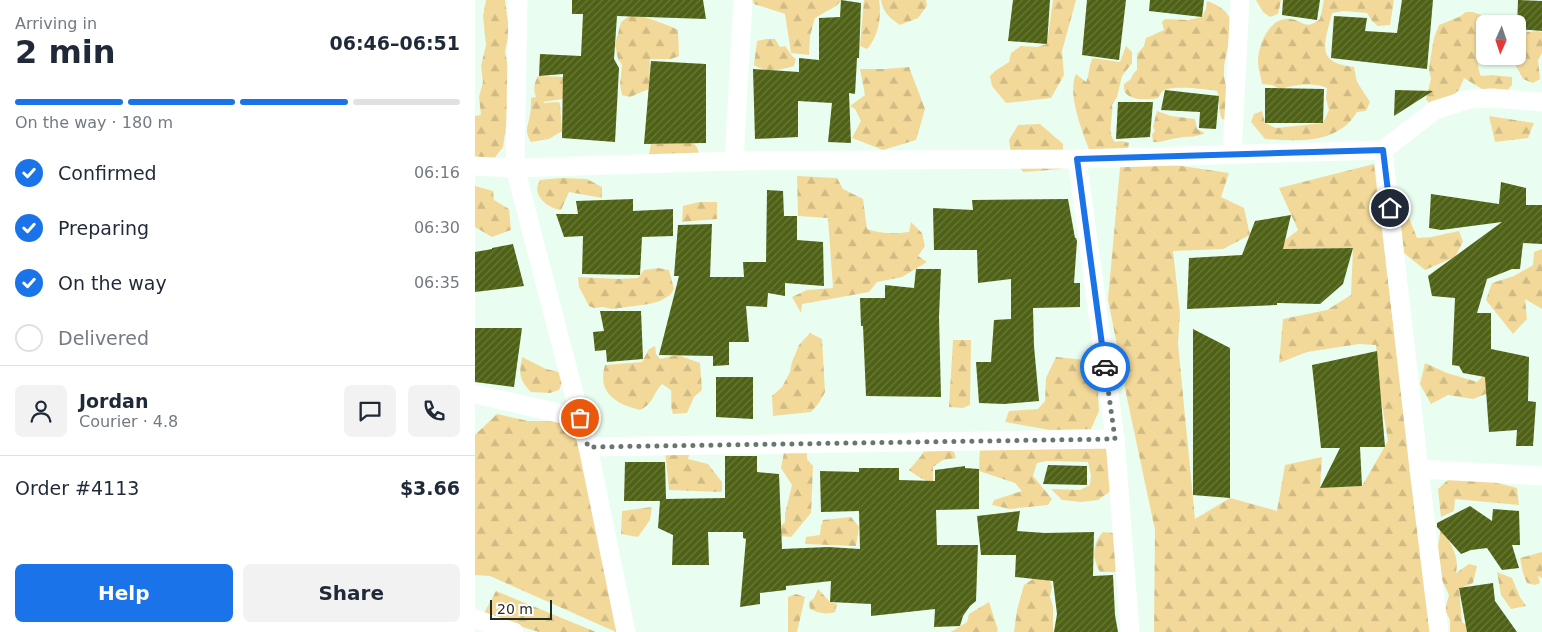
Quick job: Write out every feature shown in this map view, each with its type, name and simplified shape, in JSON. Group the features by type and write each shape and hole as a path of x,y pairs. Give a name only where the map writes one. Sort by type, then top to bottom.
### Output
{"street":[{"path":"518,0 515,168 588,447 626,632"},
{"path":"734,161 743,0"},
{"path":"1232,155 1240,0"},
{"path":"475,166 515,168 734,161 1077,159 1383,150 1435,110 1470,99 1493,98 1542,102"},
{"path":"1383,150 1439,632"},
{"path":"1077,159 1115,439 1130,632"},
{"path":"475,394 580,418"},
{"path":"588,447 1115,439"},
{"path":"1419,469 1542,476"},
{"path":"475,619 514,632"}],"green space":[{"path":"486,0 505,0 509,31 505,52 510,76 503,147 493,160 475,162 475,116 481,115 479,97 483,82 481,66 486,45 483,16"},
{"path":"752,0 842,0 836,6 815,18 810,36 809,55 791,53 785,14 754,4"},
{"path":"864,0 879,0 880,6 876,33 867,49 860,46"},
{"path":"881,0 926,0 927,6 918,18 900,25 887,15"},
{"path":"1053,0 1076,0 1062,51 1064,75 1051,98 1006,103 992,86 990,76 1009,62 1011,53 1021,46 1037,47 1047,44"},
{"path":"1256,0 1281,0 1278,14 1270,17 1263,12"},
{"path":"1324,0 1394,0 1390,25 1378,26 1367,13 1343,11 1332,13 1325,42 1325,50 1333,61 1341,65 1354,67 1357,82 1370,102 1366,111 1357,112 1349,123 1328,136 1303,140 1265,139 1251,122 1254,114 1262,111 1265,123 1276,128 1323,123 1329,110 1326,99 1327,88 1303,85 1280,89 1272,85 1262,84 1258,63 1263,39 1272,26 1284,19 1296,20 1307,25 1315,23 1320,19"},
{"path":"1207,1 1227,13 1230,21 1230,38 1224,74 1229,103 1229,121 1222,119 1217,91 1173,88 1163,91 1158,98 1150,99 1140,99 1128,95 1124,84 1131,79 1137,70 1137,54 1144,46 1146,38 1164,30 1162,22 1165,19 1188,20 1202,17"},
{"path":"1466,12 1481,15 1476,15 1476,65 1478,65 1481,76 1512,77 1512,85 1507,91 1490,94 1464,78 1459,90 1447,99 1429,103 1426,99 1431,79 1429,70 1434,38 1439,25"},
{"path":"637,14 678,30 679,56 671,59 650,59 649,89 630,97 622,95 620,85 622,65 618,59 615,45 621,22 629,16"},
{"path":"1527,32 1542,32 1542,53 1538,60 1540,79 1533,83 1523,79 1516,65 1526,65"},
{"path":"775,39 780,47 785,46 796,59 794,66 779,70 769,70 754,65 757,41"},
{"path":"1126,46 1132,52 1132,63 1122,76 1117,97 1112,105 1111,134 1115,142 1129,143 1127,153 1093,159 1081,129 1075,105 1073,93 1076,74 1086,82 1093,58 1120,62"},
{"path":"909,67 925,109 916,140 883,150 852,138 861,121 855,109 850,106 865,95 860,69"},
{"path":"538,76 566,77 569,98 543,102 560,103 562,131 549,139 531,142 527,128 531,98 536,97 534,86"},
{"path":"1157,111 1171,116 1195,119 1197,129 1205,133 1153,142 1152,134 1155,131 1153,127"},
{"path":"1489,116 1534,123 1528,138 1495,142"},
{"path":"1040,124 1063,144 1062,169 1023,172 1011,154 1009,140 1018,125"},
{"path":"693,143 699,153 695,155 650,157 649,154 651,144"},
{"path":"1121,157 1229,173 1221,197 1244,208 1250,235 1223,249 1173,251 1180,313 1178,344 1195,519 1230,498 1277,511 1285,465 1322,457 1320,488 1362,486 1388,441 1378,380 1376,345 1359,344 1307,352 1279,363 1283,319 1327,310 1351,295 1353,248 1274,249 1298,230 1279,188 1374,164 1430,632 1154,632 1155,530 1108,299"},
{"path":"797,176 837,178 843,189 863,199 867,229 888,233 909,232 911,222 922,233 925,246 918,256 927,262 902,277 877,282 869,292 802,304 801,313 792,297 807,290 833,288 828,218 798,216"},
{"path":"561,178 587,179 602,187 602,198 569,192 561,210 553,208 542,200 537,188 540,180"},
{"path":"475,186 493,191 494,200 509,209 511,230 492,237 475,227"},
{"path":"699,202 717,202 717,219 682,222 683,206"},
{"path":"1390,208 1406,210 1417,238 1459,231 1463,242 1455,257 1425,270 1404,253"},
{"path":"1542,249 1542,309 1525,299 1527,319 1513,334 1486,300 1492,283 1514,276 1533,265 1534,252"},
{"path":"658,268 669,270 674,289 670,295 660,301 649,304 612,309 594,308 589,306 579,287 578,277 638,278 644,270"},
{"path":"810,333 822,339 825,392 811,412 773,416 772,396 782,387 790,372 799,345"},
{"path":"953,340 971,340 970,405 963,408 949,407"},
{"path":"655,346 656,354 660,359 678,355 700,363 702,390 694,397 687,413 673,414 671,390 662,384 650,402 640,410 616,401 606,390 603,375 605,365 642,362 649,349"},
{"path":"522,357 546,369 559,372 562,382 559,390 550,393 531,392 521,376"},
{"path":"1056,357 1095,361 1100,377 1099,411 1091,429 1050,430 1005,422 1009,411 1038,409 1045,401 1046,378"},
{"path":"1425,363 1447,373 1477,382 1494,366 1506,386 1473,399 1448,395 1431,404 1420,384"},
{"path":"497,414 528,421 558,421 579,437 620,632 616,632 490,576 475,575 475,435"},
{"path":"941,445 954,452 956,458 943,460 933,467 933,484 909,470 927,447"},
{"path":"980,446 1106,447 1111,491 1098,500 1081,502 1062,500 1051,489 1080,490 1090,485 1091,475 1088,462 1047,461 1037,463 1033,476 1052,499 1048,505 1010,509 992,505 994,500 1022,491 1015,483 979,471"},
{"path":"785,447 807,451 807,459 813,466 811,513 791,537 769,535 785,522 792,485 781,468"},
{"path":"665,450 690,452 688,459 708,464 722,482 722,492 669,490"},
{"path":"1449,479 1485,480 1517,488 1519,505 1455,499 1454,511 1441,517 1438,489"},
{"path":"652,507 650,520 638,537 621,534 622,511"},
{"path":"851,517 859,527 856,546 805,544 806,537 820,535 823,520"},
{"path":"1441,528 1451,544 1457,560 1456,573 1469,564 1477,566 1473,583 1459,589 1462,622 1474,631 1472,632 1450,632 1450,620 1445,610 1449,595 1442,580 1437,552"},
{"path":"1103,532 1113,533 1119,569 1115,572 1100,572 1097,567 1094,552 1097,541"},
{"path":"1542,552 1542,578 1538,576 1540,583 1535,585 1527,583 1520,558"},
{"path":"1497,572 1512,578 1526,606 1511,609 1501,595"},
{"path":"1039,575 1051,582 1050,596 1053,607 1053,632 1014,632 1017,610 1024,585"},
{"path":"818,589 830,602 837,604 835,612 822,613 810,609 809,602 814,598"},
{"path":"496,591 596,632 539,632 483,615"},
{"path":"796,594 805,597 797,632 788,632 788,597"},
{"path":"989,602 997,632 951,632 967,622 969,614"}],"building":[{"path":"572,0 703,0 706,19 617,16 614,59 619,68 615,142 562,138 563,74 539,76 540,54 581,56 583,14 572,14"},
{"path":"841,0 861,3 859,58 857,58 855,94 849,93 851,143 828,142 832,103 798,101 798,137 755,139 753,69 799,72 799,58 819,60 819,18 840,17"},
{"path":"1013,0 1050,0 1047,44 1008,41"},
{"path":"1087,0 1126,0 1119,60 1082,55"},
{"path":"1150,0 1204,0 1202,17 1149,11"},
{"path":"1283,0 1320,0 1317,20 1282,15"},
{"path":"1402,0 1433,0 1427,69 1331,58 1334,16 1367,18 1365,31 1397,33"},
{"path":"1518,0 1542,1 1542,31 1526,30 1526,15 1517,15"},
{"path":"651,61 706,64 706,143 644,144"},
{"path":"1265,88 1324,89 1323,123 1265,123"},
{"path":"1165,90 1219,96 1216,129 1199,128 1200,112 1161,110"},
{"path":"1395,90 1433,91 1394,116"},
{"path":"1118,102 1153,102 1150,137 1116,139"},
{"path":"1501,182 1526,188 1526,205 1542,205 1542,244 1523,243 1520,269 1512,269 1487,279 1477,313 1491,313 1491,349 1529,357 1528,401 1536,402 1533,446 1516,446 1517,430 1489,432 1485,377 1463,373 1459,366 1452,365 1455,298 1432,296 1428,276 1502,222 1441,230 1429,228 1431,194 1499,204"},
{"path":"767,190 783,191 784,216 797,216 797,240 823,242 824,286 785,283 785,296 768,293 767,307 746,306 749,342 729,342 729,365 713,366 713,356 659,355 679,276 674,276 678,225 712,224 710,277 744,277 743,262 766,262"},
{"path":"633,199 633,211 673,209 673,236 642,237 640,275 582,274 583,236 564,237 556,214 578,214 576,201"},
{"path":"1068,199 1077,241 1074,283 1080,283 1080,307 1033,308 1039,401 1004,404 979,403 976,362 991,362 994,320 1011,319 1011,279 978,283 977,250 934,250 933,208 973,210 972,200"},
{"path":"1291,215 1283,249 1353,248 1343,284 1320,304 1277,303 1277,305 1187,309 1189,258 1242,255 1255,221"},
{"path":"513,244 524,286 475,292 475,252"},
{"path":"916,269 941,269 939,317 941,397 866,396 860,298 885,298 885,285 914,288"},
{"path":"600,311 641,311 643,359 607,362 606,350 595,351 593,332 604,331"},
{"path":"475,328 522,328 514,387 475,382"},
{"path":"1193,329 1230,348 1230,498 1193,495"},
{"path":"1377,351 1385,447 1360,447 1362,486 1320,488 1340,448 1321,448 1312,365"},
{"path":"716,377 753,377 753,419 716,417"},
{"path":"725,456 757,456 757,472 779,474 782,549 828,547 860,549 859,511 821,512 820,471 859,472 859,468 899,468 899,480 935,481 935,470 965,466 965,468 979,469 979,509 936,510 937,545 978,545 976,601 963,616 960,626 934,627 935,609 871,616 871,604 830,602 831,581 786,586 786,590 760,593 760,604 740,607 746,539 743,538 743,532 708,532 709,565 672,565 673,535 658,528 660,501 624,501 625,462 665,462 666,499 725,498"},
{"path":"1048,465 1087,466 1087,485 1043,484"},
{"path":"1470,506 1492,521 1493,509 1519,511 1520,545 1512,545 1519,568 1502,570 1487,548 1471,550 1461,554 1437,527 1437,523"},
{"path":"1020,511 1017,531 1045,533 1094,532 1093,576 1113,575 1115,615 1118,632 1054,632 1057,614 1053,581 1015,577 1016,555 981,555 977,516"},
{"path":"1493,583 1495,601 1517,632 1467,632 1459,588"}],"way so far":[{"path":"580,418 588,447 1115,439 1105,367"}],"route":[{"path":"1105,367 1077,159 1383,150 1390,208"}]}
